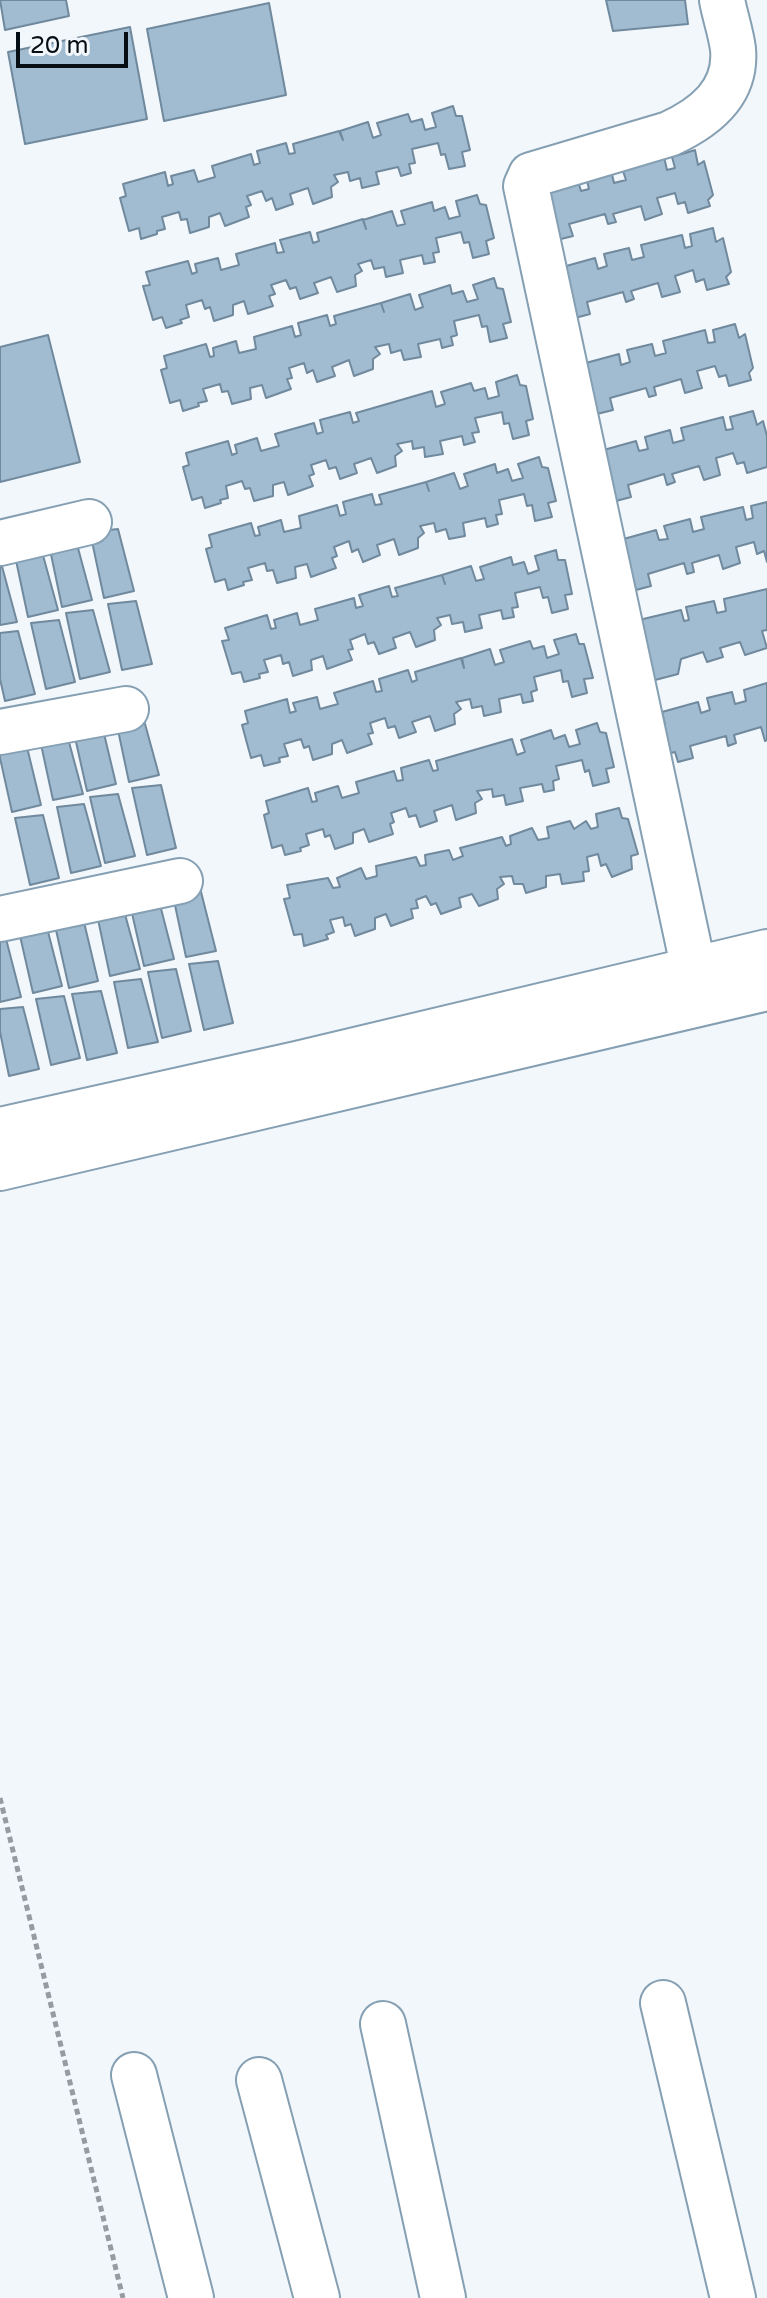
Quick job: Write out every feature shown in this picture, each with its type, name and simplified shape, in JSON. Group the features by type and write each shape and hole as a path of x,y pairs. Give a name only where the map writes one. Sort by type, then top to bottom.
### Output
{"street":[{"path":"698,986 526,186 531,175 669,134 689,125 712,108 724,91 733,51 722,0"},
{"path":"0,543 89,522"},
{"path":"0,732 126,709"},
{"path":"0,919 180,881"},
{"path":"0,1168 698,986 767,952"},
{"path":"0,1130 297,1064 698,986 767,988"},
{"path":"663,2003 733,2298"},
{"path":"383,2024 443,2298"},
{"path":"134,2075 191,2298"},
{"path":"259,2080 317,2298"}],"path":[{"path":"0,1798 123,2298"}],"building":[{"path":"0,0 66,0 69,16 5,30"},
{"path":"606,0 685,0 688,24 613,31"},
{"path":"269,3 286,95 164,121 147,29"},
{"path":"130,27 147,119 25,144 8,52"},
{"path":"453,106 456,116 462,116 470,150 462,152 465,166 449,169 438,143 412,149 415,163 409,164 411,173 401,176 398,167 376,172 379,184 362,188 360,178 350,181 348,172 334,175 338,182 331,187 332,197 313,204 308,188 290,194 293,204 276,210 272,198 266,201 262,191 247,196 251,205 246,207 249,217 225,226 220,213 209,217 209,227 190,233 187,219 181,220 179,212 162,217 165,229 157,231 157,234 141,239 139,228 129,231 120,198 126,196 123,184 165,172 168,186 173,184 171,176 194,170 198,182 215,177 212,166 251,154 254,165 260,163 257,151 286,143 289,154 295,153 293,144 339,131 343,140 340,131 368,122 373,138 381,135 377,123 408,114 411,122 422,119 425,130 436,127 432,113"},
{"path":"695,150 698,165 704,161 713,195 708,200 710,206 688,213 685,202 678,204 675,193 657,198 662,214 645,220 641,206 613,214 616,222 608,224 605,214 569,224 573,236 557,240 541,191 578,181 581,191 589,189 586,177 611,170 614,183 626,180 622,168 664,157 667,170 675,168 672,157"},
{"path":"477,195 480,204 486,205 494,238 486,241 489,254 473,258 469,242 464,243 461,232 436,238 439,252 433,253 435,262 424,264 422,255 400,260 403,273 386,277 384,267 374,269 371,260 358,264 362,271 355,275 356,286 337,292 331,277 314,283 318,293 300,299 296,287 290,289 286,280 271,285 275,294 269,296 273,306 248,314 244,301 233,305 233,315 214,321 210,307 205,309 202,300 186,305 189,317 180,320 182,323 166,328 162,317 153,320 143,286 150,285 146,272 188,261 192,274 197,272 195,264 218,258 221,270 239,265 236,254 275,243 277,253 284,252 280,240 310,232 313,243 319,241 317,233 392,211 397,226 405,224 401,211 432,202 434,211 445,207 449,219 460,216 456,201"},
{"path":"713,228 716,242 723,238 731,272 726,277 729,284 707,290 704,279 696,282 693,270 675,276 680,292 662,297 658,283 631,291 634,299 626,302 623,292 587,302 590,314 575,318 559,268 595,258 598,269 607,266 604,254 629,248 632,260 644,257 641,245 682,235 685,248 692,246 690,234"},
{"path":"494,278 497,288 503,289 511,322 503,324 507,338 490,342 487,326 482,327 479,315 454,321 457,335 451,337 453,345 442,348 440,339 418,344 421,357 404,360 401,350 391,353 389,344 375,347 380,354 373,359 373,369 354,376 349,360 332,367 335,376 317,382 313,370 307,373 304,363 289,368 292,378 287,379 291,389 266,398 262,385 250,388 251,399 232,404 228,391 222,392 220,384 203,389 207,401 198,403 199,406 183,411 180,400 170,403 161,370 167,368 164,356 206,344 210,357 214,356 213,348 236,341 239,353 256,349 254,337 292,326 295,337 301,335 298,323 327,315 330,326 336,324 334,316 410,294 415,310 423,307 419,295 450,285 452,294 463,291 467,302 478,299 473,285"},
{"path":"735,324 739,338 745,334 753,368 749,373 751,380 729,386 726,375 719,377 715,366 697,371 702,388 685,393 681,379 654,387 656,395 649,397 646,388 610,398 613,410 597,414 582,364 619,354 621,365 630,362 627,350 652,344 655,356 666,353 663,341 705,330 708,343 715,342 713,330"},
{"path":"48,335 80,462 0,482 0,347"},
{"path":"517,375 520,385 526,386 533,419 526,421 529,435 513,439 509,423 504,424 502,412 475,418 479,432 472,433 475,442 464,445 462,436 440,441 443,454 425,457 424,447 413,449 412,441 397,444 402,451 395,456 396,466 377,473 371,458 354,464 357,473 340,479 336,467 329,469 326,460 311,465 314,474 309,476 313,486 288,495 284,482 273,485 273,496 254,501 250,488 245,489 242,481 226,486 228,498 220,500 221,503 205,508 202,497 192,500 183,467 189,465 186,453 228,441 232,455 237,453 235,445 257,438 261,451 279,446 275,434 314,423 317,434 323,432 320,420 350,412 353,423 359,421 356,413 432,391 436,407 445,404 441,392 471,383 474,391 485,388 488,399 499,396 496,382"},
{"path":"753,411 757,425 763,421 767,436 767,467 747,473 744,462 737,464 733,453 716,458 720,475 704,480 699,466 672,474 675,482 667,485 664,474 628,485 631,497 616,501 600,451 636,441 639,451 648,449 645,437 670,430 673,443 684,440 681,428 723,417 726,430 733,429 730,417"},
{"path":"539,457 542,467 548,468 556,501 548,503 552,517 535,521 532,505 527,506 524,494 499,500 502,514 496,515 498,524 487,527 485,518 463,523 465,536 449,539 446,529 436,532 434,523 420,526 424,533 418,538 418,548 399,555 394,539 377,545 380,555 363,562 358,549 352,552 349,541 334,547 337,556 332,558 336,568 311,577 307,564 295,567 296,578 277,583 273,570 267,571 265,563 248,568 252,580 243,582 244,585 228,590 225,579 215,582 206,549 212,547 209,535 251,523 255,536 260,535 258,527 281,520 284,532 301,528 299,516 337,505 340,516 346,514 343,502 372,494 375,505 382,504 379,495 454,473 460,489 468,486 464,474 495,464 497,473 508,469 512,481 523,478 518,464"},
{"path":"767,502 767,562 764,551 757,554 754,542 736,547 740,563 723,569 719,555 692,563 694,572 687,574 684,563 648,574 651,586 636,590 633,580 625,582 620,540 656,530 659,540 668,539 664,526 690,519 693,532 704,529 701,517 743,507 746,520 753,518 751,506"},
{"path":"118,529 134,591 104,598 90,532"},
{"path":"75,537 92,600 62,607 48,540"},
{"path":"41,548 58,610 28,617 14,551"},
{"path":"556,550 558,560 565,560 572,594 565,595 568,609 552,613 548,597 543,598 540,587 515,593 518,607 512,608 514,617 503,619 501,610 479,615 482,628 465,632 463,622 452,624 450,615 437,618 441,625 434,630 435,640 416,647 410,632 393,638 396,648 379,654 374,642 368,644 365,634 350,640 353,649 348,650 352,660 327,669 323,656 311,660 312,670 293,676 289,662 283,664 281,655 264,660 268,672 259,674 260,678 244,682 241,672 232,674 222,641 229,640 225,628 267,615 271,629 276,628 274,620 297,613 300,625 318,620 315,609 354,598 356,608 363,606 359,595 389,586 392,597 398,596 395,588 471,566 476,581 484,579 480,567 511,557 513,565 524,562 528,574 539,570 535,556"},
{"path":"0,559 17,622 0,625"},
{"path":"767,589 767,630 762,631 767,648 745,655 740,642 720,648 723,657 707,662 703,652 681,659 678,674 655,680 652,669 645,671 639,620 681,610 684,621 689,620 686,607 714,601 717,613 726,611 724,599"},
{"path":"136,601 152,664 122,670 108,604"},
{"path":"93,610 110,672 80,679 66,613"},
{"path":"59,620 75,682 46,689 31,623"},
{"path":"18,631 35,694 5,701 0,679 0,633"},
{"path":"576,634 579,644 584,644 593,678 584,679 587,693 572,697 568,681 563,682 561,670 534,677 537,690 531,692 533,701 523,703 521,694 499,699 501,712 484,716 482,706 472,708 470,699 456,702 461,709 454,714 455,724 435,731 430,716 412,722 416,732 399,738 395,726 388,728 385,718 370,723 373,733 368,734 372,744 347,753 342,740 332,744 332,754 313,760 309,746 304,748 301,739 284,744 288,756 279,758 280,762 264,766 261,755 251,758 242,725 248,723 245,711 287,699 290,713 296,711 293,703 317,697 320,709 338,704 334,693 373,681 376,692 382,691 379,679 408,670 412,682 417,680 415,672 461,658 464,668 462,658 490,649 495,665 504,662 500,650 530,641 533,649 544,646 547,658 559,654 554,640"},
{"path":"767,683 767,740 761,727 734,735 736,743 728,746 726,736 690,746 693,758 678,762 675,752 667,754 659,726 665,724 662,712 698,702 701,713 710,710 707,698 732,692 735,704 746,701 744,690"},
{"path":"142,713 159,775 129,782 115,716"},
{"path":"101,721 116,784 87,791 72,724"},
{"path":"597,723 600,732 606,733 614,767 606,769 609,782 593,786 589,770 585,772 582,760 556,766 559,779 553,781 554,790 544,792 542,784 520,788 523,801 506,805 504,795 493,797 492,789 477,791 482,799 475,803 476,813 456,820 452,805 434,811 437,821 420,827 416,815 409,817 406,808 391,813 393,834 369,842 364,829 353,833 353,843 335,849 330,835 325,837 323,829 306,834 309,845 300,848 301,851 285,855 282,845 272,848 264,815 269,813 266,801 308,788 312,802 317,801 315,793 338,786 342,798 359,793 356,782 394,771 397,781 403,780 401,768 429,760 433,771 438,770 436,761 512,739 517,755 525,752 521,740 551,730 554,739 565,735 569,747 580,744 576,730"},
{"path":"66,731 83,794 53,800 39,735"},
{"path":"26,743 41,805 12,812 0,746"},
{"path":"161,785 176,848 147,855 132,788"},
{"path":"118,794 135,856 105,863 90,797"},
{"path":"84,804 101,866 71,873 57,807"},
{"path":"619,808 622,818 628,819 638,854 631,856 632,869 612,877 606,864 601,866 598,854 587,857 589,871 583,872 584,881 562,884 560,874 546,876 546,887 526,893 523,884 514,884 512,876 500,877 504,884 497,889 498,899 479,906 472,894 459,898 461,907 441,914 436,903 431,905 426,896 416,900 418,908 411,909 413,918 391,926 386,914 375,918 375,929 355,936 351,924 345,926 343,917 330,920 334,932 326,935 328,939 304,946 302,934 294,935 284,899 290,898 287,885 328,878 333,888 340,887 337,878 361,868 366,879 377,876 376,866 416,857 420,866 426,865 425,855 449,850 453,860 463,856 460,848 502,837 506,846 511,844 510,836 532,828 538,840 549,838 547,827 570,821 574,829 586,821 591,829 598,827 596,814"},
{"path":"43,815 59,878 30,885 15,818"},
{"path":"200,888 216,951 186,957 172,891"},
{"path":"158,897 174,959 144,966 129,900"},
{"path":"123,907 140,969 110,976 96,910"},
{"path":"83,918 98,981 69,988 54,921"},
{"path":"46,924 62,986 33,993 18,927"},
{"path":"0,935 5,935 21,997 0,1002"},
{"path":"218,961 233,1023 204,1030 189,964"},
{"path":"176,969 191,1031 162,1038 148,972"},
{"path":"141,979 158,1042 128,1048 114,982"},
{"path":"101,991 117,1053 87,1060 72,994"},
{"path":"64,996 80,1058 51,1065 36,999"},
{"path":"23,1007 39,1069 9,1076 0,1032 0,1009"}]}
